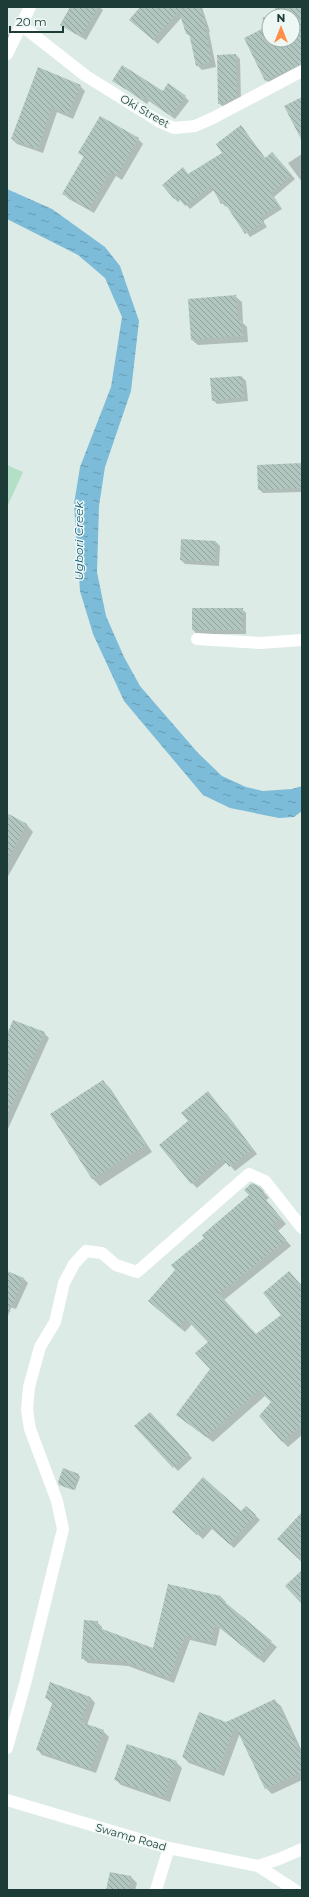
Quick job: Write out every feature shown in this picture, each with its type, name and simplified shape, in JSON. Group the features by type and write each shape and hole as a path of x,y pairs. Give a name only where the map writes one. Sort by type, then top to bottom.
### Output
{"street":[{"path":"7,54 30,7"},
{"name":"Oki Street","path":"21,24 86,76 160,122 174,128 195,126 207,121 302,71"},
{"path":"197,639 260,643 302,640"},
{"path":"7,1748 25,1684 63,1529 57,1501 30,1429 27,1410 29,1387 40,1347 55,1322 64,1283 74,1264 86,1251 102,1253 116,1265 137,1272 249,1174 266,1181 302,1228"},
{"name":"Swamp Road","path":"7,1800 170,1848 258,1866 294,1890"},
{"path":"156,1890 170,1848"},
{"name":"Swamp Road","path":"258,1866 279,1860 302,1849"}],"green space":[{"path":"7,465 23,472 7,507"}],"water":[{"name":"Ugbori Creek","path":"7,189 52,209 105,247 120,266 139,321 131,391 105,467 99,506 97,572 106,616 124,657 140,686 198,753 222,776 246,787 263,791 292,789 302,786 302,811 294,817 279,818 230,808 203,795 124,701 93,634 80,591 74,504 80,467 111,387 122,317 105,278 78,255 7,219"}],"building":[{"path":"70,7 98,7 81,37 60,25"},
{"path":"140,7 200,7 207,27 205,28 212,62 196,66 189,33 186,34 179,11 153,40 129,20"},
{"path":"274,7 302,7 302,64 265,81 244,38 261,30 261,48 301,48 301,8"},
{"path":"236,54 237,97 218,104 217,55"},
{"path":"122,65 163,91 168,83 186,96 171,116 145,97 143,100 112,81"},
{"path":"38,67 81,85 68,114 52,107 38,149 11,139"},
{"path":"302,97 302,141 284,106"},
{"path":"100,116 139,138 117,175 110,172 89,209 62,194 84,156 78,153"},
{"path":"241,125 265,158 272,152 292,175 271,193 279,205 260,217 264,222 245,234 224,202 221,204 211,186 185,206 177,196 174,199 162,185 183,167 188,174 222,153 216,144"},
{"path":"236,295 238,321 242,320 243,336 191,340 188,299"},
{"path":"242,376 244,397 212,401 210,378"},
{"path":"302,463 302,488 258,490 257,465"},
{"path":"181,539 216,541 215,562 180,560"},
{"path":"192,608 243,608 243,630 192,630"},
{"path":"7,813 27,824 7,860"},
{"path":"13,1020 45,1032 7,1116 7,1034"},
{"path":"103,1080 146,1145 92,1179 50,1114"},
{"path":"208,1091 253,1149 229,1167 223,1158 191,1184 159,1145 188,1121 181,1113"},
{"path":"252,1183 264,1191 261,1194 281,1218 273,1225 286,1240 219,1294 256,1334 281,1315 263,1293 289,1271 302,1286 302,1425 282,1442 259,1416 271,1402 259,1390 206,1437 176,1415 210,1369 195,1353 208,1342 186,1319 179,1327 148,1301 175,1270 171,1265 204,1238 202,1235 249,1195 244,1190"},
{"path":"7,1271 24,1278 7,1318"},
{"path":"150,1412 189,1454 173,1468 134,1426"},
{"path":"63,1468 79,1474 73,1490 59,1485 58,1482"},
{"path":"203,1477 241,1511 246,1506 256,1515 229,1544 207,1524 197,1535 172,1512"},
{"path":"302,1512 302,1562 277,1539"},
{"path":"302,1570 302,1604 285,1586"},
{"path":"168,1584 221,1596 221,1599 272,1641 258,1659 215,1624 211,1642 185,1636 169,1678 122,1661 81,1659 84,1620 98,1621 97,1627 153,1648"},
{"path":"50,1682 90,1697 81,1722 104,1730 90,1769 36,1750 53,1701 45,1698"},
{"path":"275,1699 302,1756 302,1772 265,1789 235,1726 218,1771 182,1757 199,1712 226,1722"},
{"path":"127,1744 177,1761 164,1797 114,1780"},
{"path":"110,1872 131,1876 129,1890 106,1890"}]}
